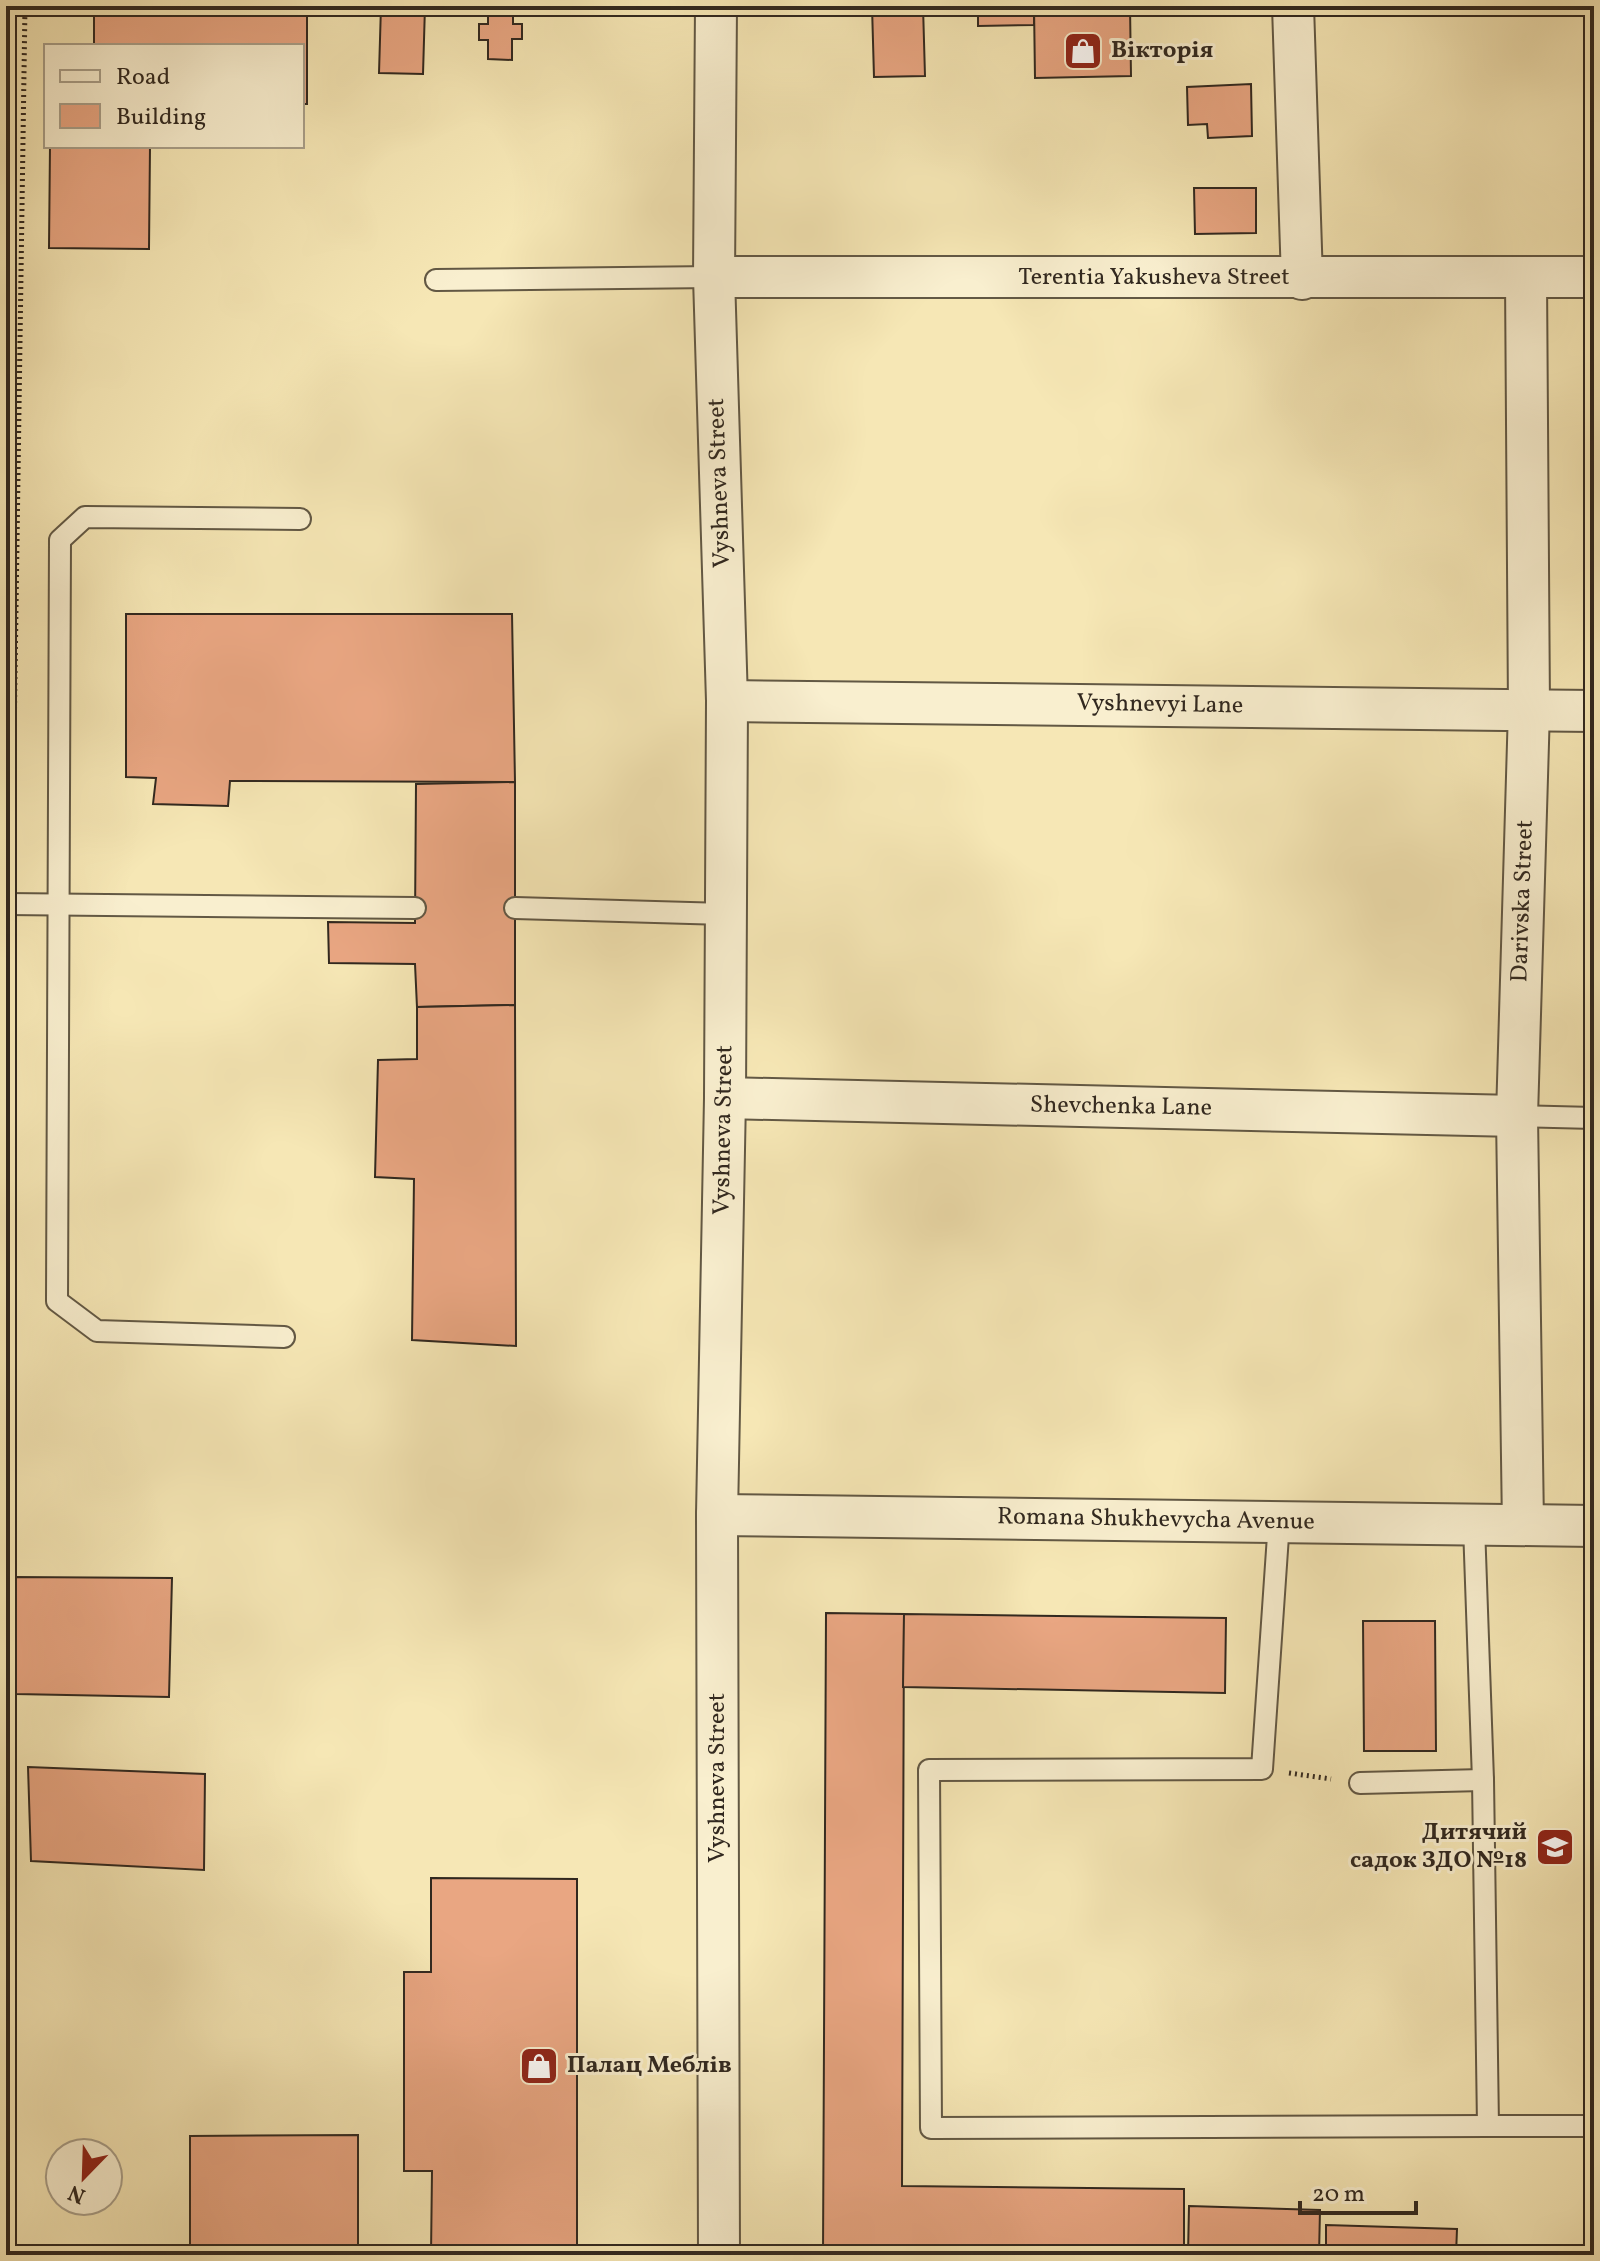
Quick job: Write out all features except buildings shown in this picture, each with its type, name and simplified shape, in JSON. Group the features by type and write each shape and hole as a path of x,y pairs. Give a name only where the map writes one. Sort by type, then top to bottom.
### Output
{"street":[{"name":"Vyshneva Street","path":"716,6 714,277 727,701 725,1098 717,1515 719,2255"},
{"path":"1293,6 1302,279"},
{"name":"Terentia Yakusheva Street","path":"714,277 1594,277"},
{"name":"Darivska Street","path":"1523,1525 1517,1116 1529,709 1526,278"},
{"name":"Vyshnevyi Lane","path":"727,701 1594,711"},
{"name":"Shevchenka Lane","path":"725,1098 1517,1116"},
{"name":"Romana Shukhevycha Avenue","path":"717,1515 1594,1526"}],"lane":[{"path":"436,280 714,277"},
{"path":"284,1337 97,1331 57,1301 56,905 60,540 85,517 300,519"},
{"path":"9,904 415,908"},
{"path":"515,908 725,914"},
{"path":"1517,1116 1594,1118"},
{"path":"1279,1521 1262,1769 929,1770 931,2128 1594,2126"},
{"path":"1474,1526 1483,1780 1488,2126"},
{"path":"1360,1783 1483,1780"}],"path":[{"path":"6,1543 9,904 25,6"},
{"path":"1262,1769 1360,1783"}],"place":[{"name":"Вікторія","path":"1083,51"},
{"name":"Дитячий садок ЗДО №18","path":"1555,1847"},
{"name":"Палац Меблів","path":"539,2066"}]}
